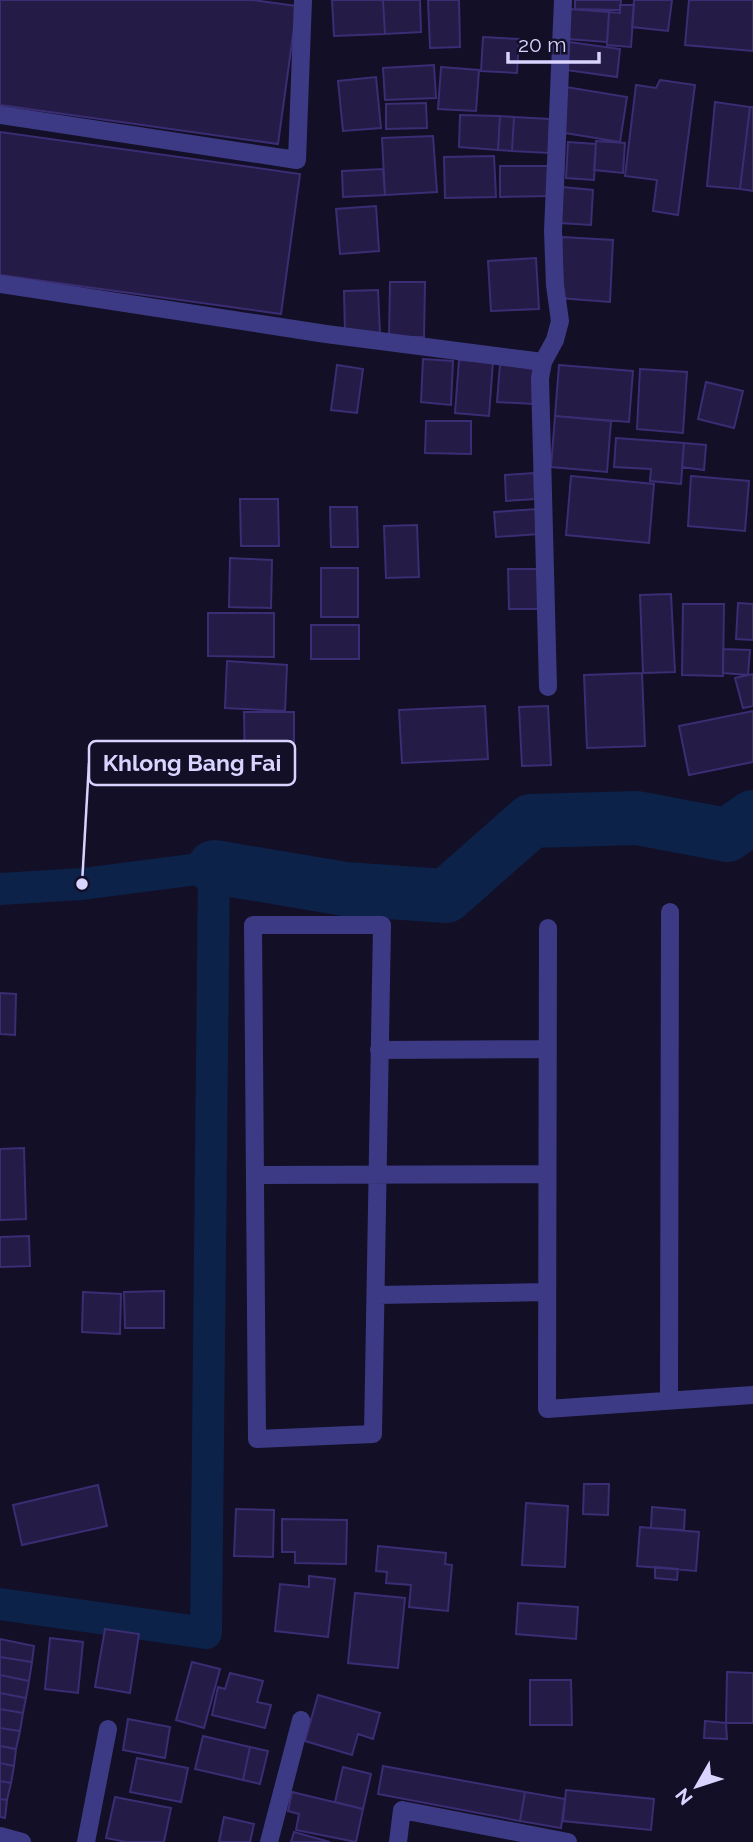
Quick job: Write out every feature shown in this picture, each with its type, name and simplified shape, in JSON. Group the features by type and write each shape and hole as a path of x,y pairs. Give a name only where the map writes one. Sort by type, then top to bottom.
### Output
{"street":[{"path":"0,115 298,160 303,0"},
{"path":"548,687 540,378 543,362 555,340 560,321 555,285 553,231 563,0"},
{"path":"0,284 326,334 543,362"},
{"path":"669,1400 670,912"},
{"path":"253,925 382,925 378,1174 373,1434 257,1439 253,925"},
{"path":"548,928 547,1409 753,1395"},
{"path":"379,1050 548,1049"},
{"path":"255,1175 547,1174"},
{"path":"376,1296 547,1292"},
{"path":"269,1842 301,1720"},
{"path":"86,1842 107,1729"},
{"path":"397,1842 402,1810 568,1842"},
{"path":"0,1836 23,1842"}],"building":[{"path":"0,0 253,0 297,6 278,144 0,105"},
{"path":"332,0 383,0 385,34 334,36"},
{"path":"383,0 420,0 421,32 385,34"},
{"path":"428,0 459,0 460,47 430,48"},
{"path":"575,0 621,0 620,10 575,9"},
{"path":"634,0 672,0 668,31 632,27"},
{"path":"689,0 753,0 753,51 685,45"},
{"path":"620,5 634,5 631,47 607,45 609,12 620,13"},
{"path":"569,9 609,12 607,42 567,39"},
{"path":"483,37 519,39 517,73 481,71"},
{"path":"569,42 620,49 617,77 566,70"},
{"path":"434,65 436,98 385,100 383,68"},
{"path":"441,67 479,70 476,111 438,109"},
{"path":"376,77 381,128 343,131 338,81"},
{"path":"660,80 695,85 678,215 653,211 657,180 625,176 636,85 656,88"},
{"path":"566,87 627,97 620,142 559,132"},
{"path":"715,102 750,107 740,189 707,186"},
{"path":"426,103 427,128 386,129 386,104"},
{"path":"750,107 753,107 753,191 740,189"},
{"path":"460,115 500,116 498,150 459,147"},
{"path":"500,116 514,117 512,151 498,150"},
{"path":"514,117 550,119 549,153 512,151"},
{"path":"0,132 300,174 281,314 0,275"},
{"path":"433,136 437,192 385,195 382,138"},
{"path":"596,141 625,143 623,173 594,170"},
{"path":"568,142 596,144 594,180 566,178"},
{"path":"494,156 496,197 445,198 444,157"},
{"path":"500,166 550,166 551,196 500,197"},
{"path":"383,169 385,195 343,197 342,171"},
{"path":"562,187 593,190 591,225 560,223"},
{"path":"376,206 379,251 340,254 336,209"},
{"path":"562,237 613,240 610,302 559,298"},
{"path":"536,258 539,309 491,311 488,261"},
{"path":"390,282 425,282 424,337 389,337"},
{"path":"378,290 380,334 345,334 344,291"},
{"path":"423,359 453,361 451,405 421,402"},
{"path":"459,360 493,362 489,416 455,413"},
{"path":"500,364 535,366 533,404 497,402"},
{"path":"337,365 363,369 357,413 331,410"},
{"path":"559,365 633,371 629,422 555,416"},
{"path":"640,369 687,372 683,433 637,429"},
{"path":"706,382 743,391 734,428 698,419"},
{"path":"555,416 611,421 607,472 551,467"},
{"path":"426,421 471,421 471,454 425,453"},
{"path":"616,438 684,443 681,484 650,481 651,469 614,467"},
{"path":"684,443 706,445 704,470 682,467"},
{"path":"534,473 535,499 506,501 505,475"},
{"path":"571,476 654,484 649,543 566,535"},
{"path":"691,476 749,481 745,531 688,526"},
{"path":"240,499 278,499 279,546 241,546"},
{"path":"330,507 357,507 358,547 331,547"},
{"path":"537,509 539,534 496,537 494,512"},
{"path":"417,525 419,577 386,578 384,526"},
{"path":"230,558 272,560 271,608 229,607"},
{"path":"321,568 358,568 358,617 321,617"},
{"path":"508,569 539,569 539,609 509,609"},
{"path":"671,594 675,672 643,673 640,595"},
{"path":"738,603 753,604 753,640 736,639"},
{"path":"683,604 724,604 723,676 682,675"},
{"path":"208,613 274,613 274,657 208,656"},
{"path":"311,625 359,625 359,659 311,659"},
{"path":"723,649 750,650 748,675 723,673"},
{"path":"227,661 287,665 285,711 225,708"},
{"path":"642,673 645,746 587,748 584,675"},
{"path":"753,674 753,706 743,708 735,678"},
{"path":"485,706 488,759 402,763 399,710"},
{"path":"548,706 551,765 522,766 519,707"},
{"path":"753,711 753,762 689,775 679,726"},
{"path":"244,712 294,712 294,776 245,776"},
{"path":"0,993 16,994 15,1035 0,1034"},
{"path":"24,1148 26,1219 0,1220 0,1149"},
{"path":"29,1236 30,1266 0,1267 0,1237"},
{"path":"164,1291 164,1328 125,1328 124,1292"},
{"path":"83,1292 121,1294 120,1334 82,1332"},
{"path":"584,1484 609,1484 608,1515 583,1514"},
{"path":"98,1485 107,1526 22,1545 13,1505"},
{"path":"526,1503 568,1506 565,1567 522,1565"},
{"path":"652,1507 685,1510 684,1530 651,1528"},
{"path":"236,1509 274,1510 273,1557 234,1556"},
{"path":"282,1519 347,1520 346,1564 295,1563 295,1552 282,1552"},
{"path":"640,1527 699,1532 696,1571 637,1566"},
{"path":"378,1546 446,1553 445,1564 452,1565 448,1611 409,1607 411,1585 386,1583 387,1572 376,1571"},
{"path":"655,1567 678,1569 677,1580 655,1578"},
{"path":"309,1576 335,1579 328,1637 275,1631 280,1584 309,1587"},
{"path":"355,1593 405,1598 398,1668 348,1663"},
{"path":"518,1603 578,1607 576,1639 516,1634"},
{"path":"105,1629 139,1634 130,1693 95,1687"},
{"path":"50,1638 83,1642 78,1693 45,1689"},
{"path":"0,1639 34,1646 32,1662 0,1657"},
{"path":"0,1657 32,1662 29,1681 0,1675"},
{"path":"192,1662 220,1669 204,1728 176,1720"},
{"path":"727,1672 753,1673 753,1723 726,1723"},
{"path":"230,1673 263,1681 257,1702 271,1705 265,1728 212,1715 218,1687 225,1689"},
{"path":"0,1675 29,1681 26,1698 0,1693"},
{"path":"530,1680 571,1680 572,1725 530,1725"},
{"path":"0,1693 26,1698 23,1713 0,1709"},
{"path":"318,1695 380,1713 373,1739 358,1734 352,1755 305,1741"},
{"path":"0,1709 23,1713 20,1731 0,1728"},
{"path":"128,1719 170,1727 165,1758 123,1750"},
{"path":"705,1721 726,1723 727,1739 704,1738"},
{"path":"0,1728 20,1731 16,1749 0,1746"},
{"path":"203,1736 250,1747 243,1780 195,1769"},
{"path":"0,1746 16,1749 14,1766 0,1763"},
{"path":"250,1747 268,1751 260,1784 243,1780"},
{"path":"137,1758 188,1768 181,1802 130,1792"},
{"path":"0,1763 14,1766 11,1783 0,1781"},
{"path":"383,1766 525,1792 520,1821 378,1794"},
{"path":"343,1767 371,1774 363,1809 335,1802"},
{"path":"0,1781 11,1783 7,1800 0,1799"},
{"path":"566,1790 654,1799 651,1830 563,1821"},
{"path":"292,1792 363,1809 356,1842 296,1830 299,1814 288,1811"},
{"path":"525,1792 565,1799 561,1828 520,1821"},
{"path":"115,1797 171,1808 164,1842 126,1842 106,1838"},
{"path":"0,1799 7,1800 5,1818 0,1817"},
{"path":"224,1817 254,1824 250,1842 219,1842"},
{"path":"294,1832 330,1842 291,1842"}],"waterway":[{"path":"214,867 345,889 446,896 531,821 637,818 727,835 753,817"},
{"path":"0,889 82,884 214,867 206,1633 0,1604"}],"place":[{"name":"Khlong Bang Fai","path":"82,884"}]}
